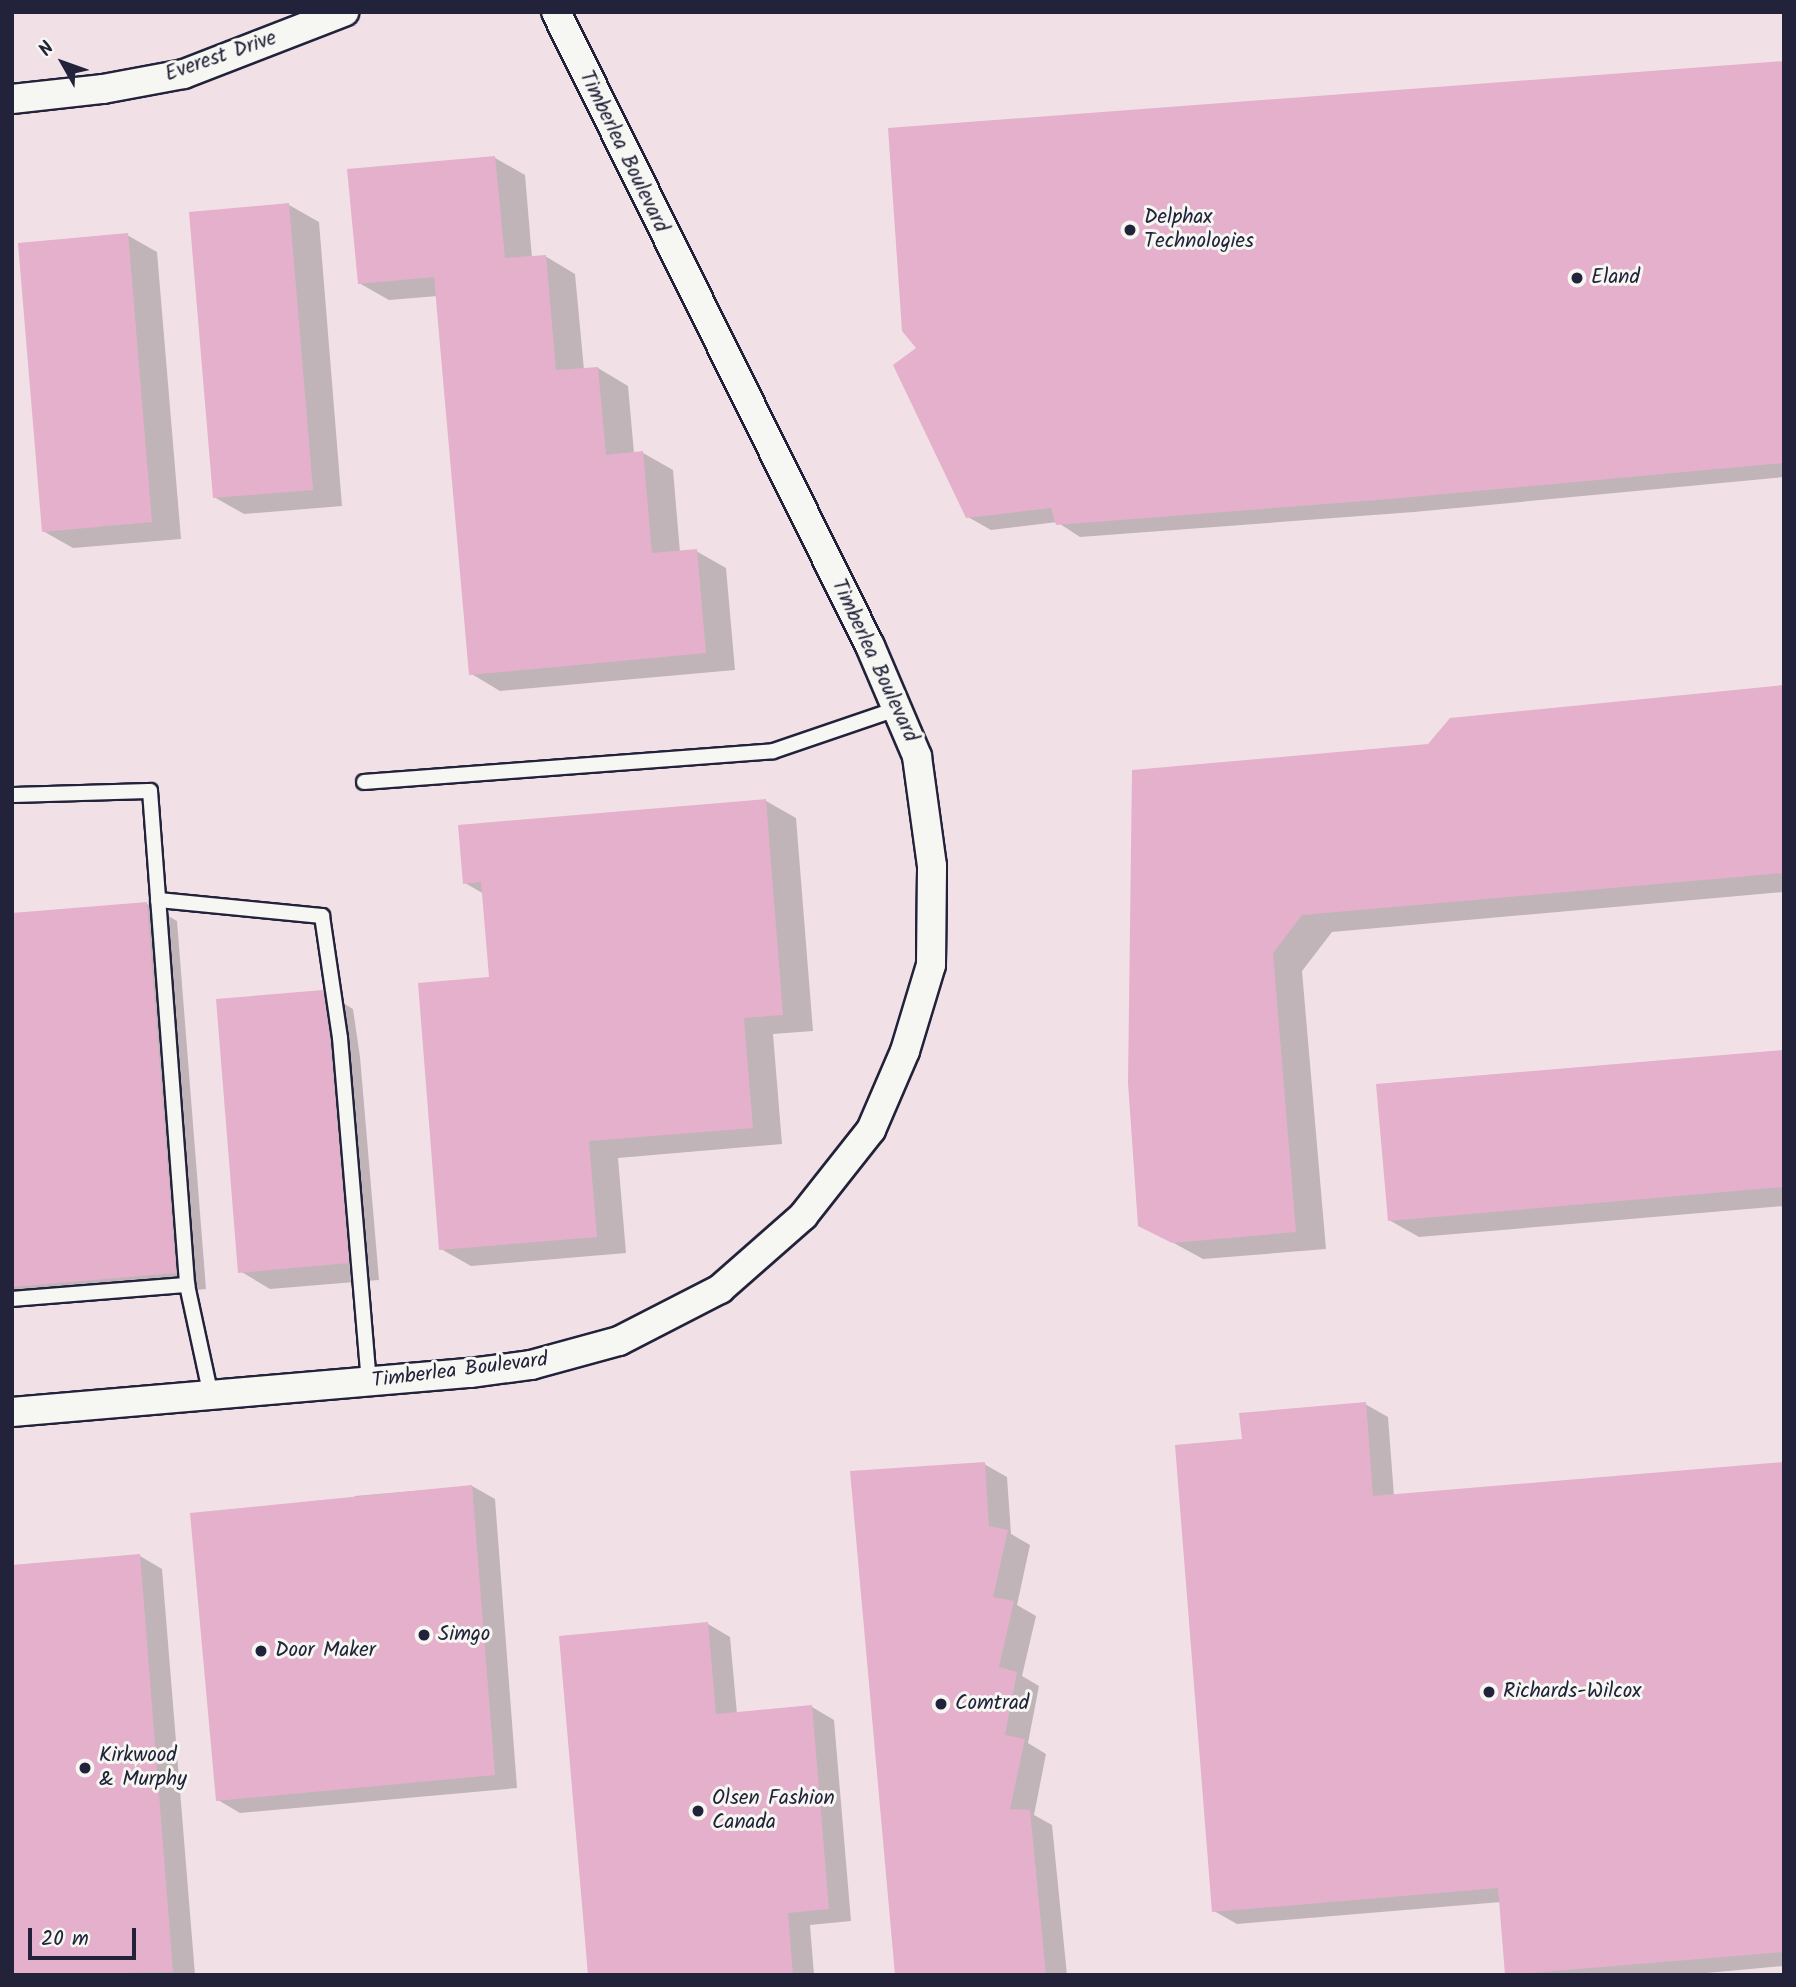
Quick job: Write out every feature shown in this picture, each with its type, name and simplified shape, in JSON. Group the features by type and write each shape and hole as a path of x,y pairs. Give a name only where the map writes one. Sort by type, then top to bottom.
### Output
{"street":[{"name":"Everest Drive","path":"12,99 103,89 184,74 344,12"},
{"name":"Timberlea Boulevard","path":"12,1412 369,1383 531,1366 619,1341 720,1289 803,1216 871,1130 905,1051 931,965 932,866 917,756 899,708 556,12"}],"lane":[{"path":"364,782 773,751 899,708"},
{"path":"12,795 150,791 187,1285 211,1396"},
{"path":"158,900 321,916 340,1038 369,1383"},
{"path":"12,1299 187,1285"}],"shaded area":[{"path":"12,12 1784,12 1784,1975 12,1975"}],"building":[{"path":"1784,61 1784,463 1390,499 1056,525 1051,508 966,518 893,365 916,348 902,331 888,128"},
{"path":"495,156 505,258 546,255 556,370 598,367 606,455 643,451 652,553 697,549 706,653 469,675 434,277 358,284 347,169"},
{"path":"289,203 313,490 213,498 189,212"},
{"path":"128,233 152,522 42,532 18,243"},
{"path":"1784,685 1784,873 1302,915 1273,953 1296,1232 1172,1243 1138,1226 1128,1083 1132,770 1428,744 1450,718"},
{"path":"766,799 783,1015 744,1018 753,1128 589,1141 597,1237 439,1250 418,983 489,977 481,882 463,884 458,825"},
{"path":"147,902 176,1273 12,1287 12,913"},
{"path":"323,990 330,1039 349,1263 238,1273 216,999"},
{"path":"1784,1050 1784,1187 1388,1221 1376,1084"},
{"name":"Richards-Wilcox","path":"1366,1402 1373,1496 1784,1462 1784,1952 1505,1975 1498,1888 1212,1912 1175,1445 1242,1439 1239,1413"},
{"name":"Comtrad","path":"985,1462 989,1526 1008,1530 993,1597 1014,1601 999,1667 1017,1672 1005,1735 1025,1739 1010,1809 1030,1810 1046,1975 895,1975 850,1471"},
{"path":"472,1485 495,1775 216,1801 190,1513"},
{"name":"Kirkwood & Murphy","path":"140,1554 173,1972 12,1975 12,1565"},
{"name":"Olsen Fashion Canada","path":"708,1622 716,1714 812,1705 829,1909 788,1913 793,1975 588,1975 559,1636"}],"place":[{"name":"Delphax Technologies","path":"1130,230"},
{"name":"Eland","path":"1577,278"},
{"name":"Simgo","path":"424,1635"},
{"name":"Door Maker","path":"261,1651"},
{"name":"Richards-Wilcox","path":"1489,1692"},
{"name":"Comtrad","path":"941,1704"},
{"name":"Kirkwood & Murphy","path":"85,1768"},
{"name":"Olsen Fashion Canada","path":"698,1811"}]}
